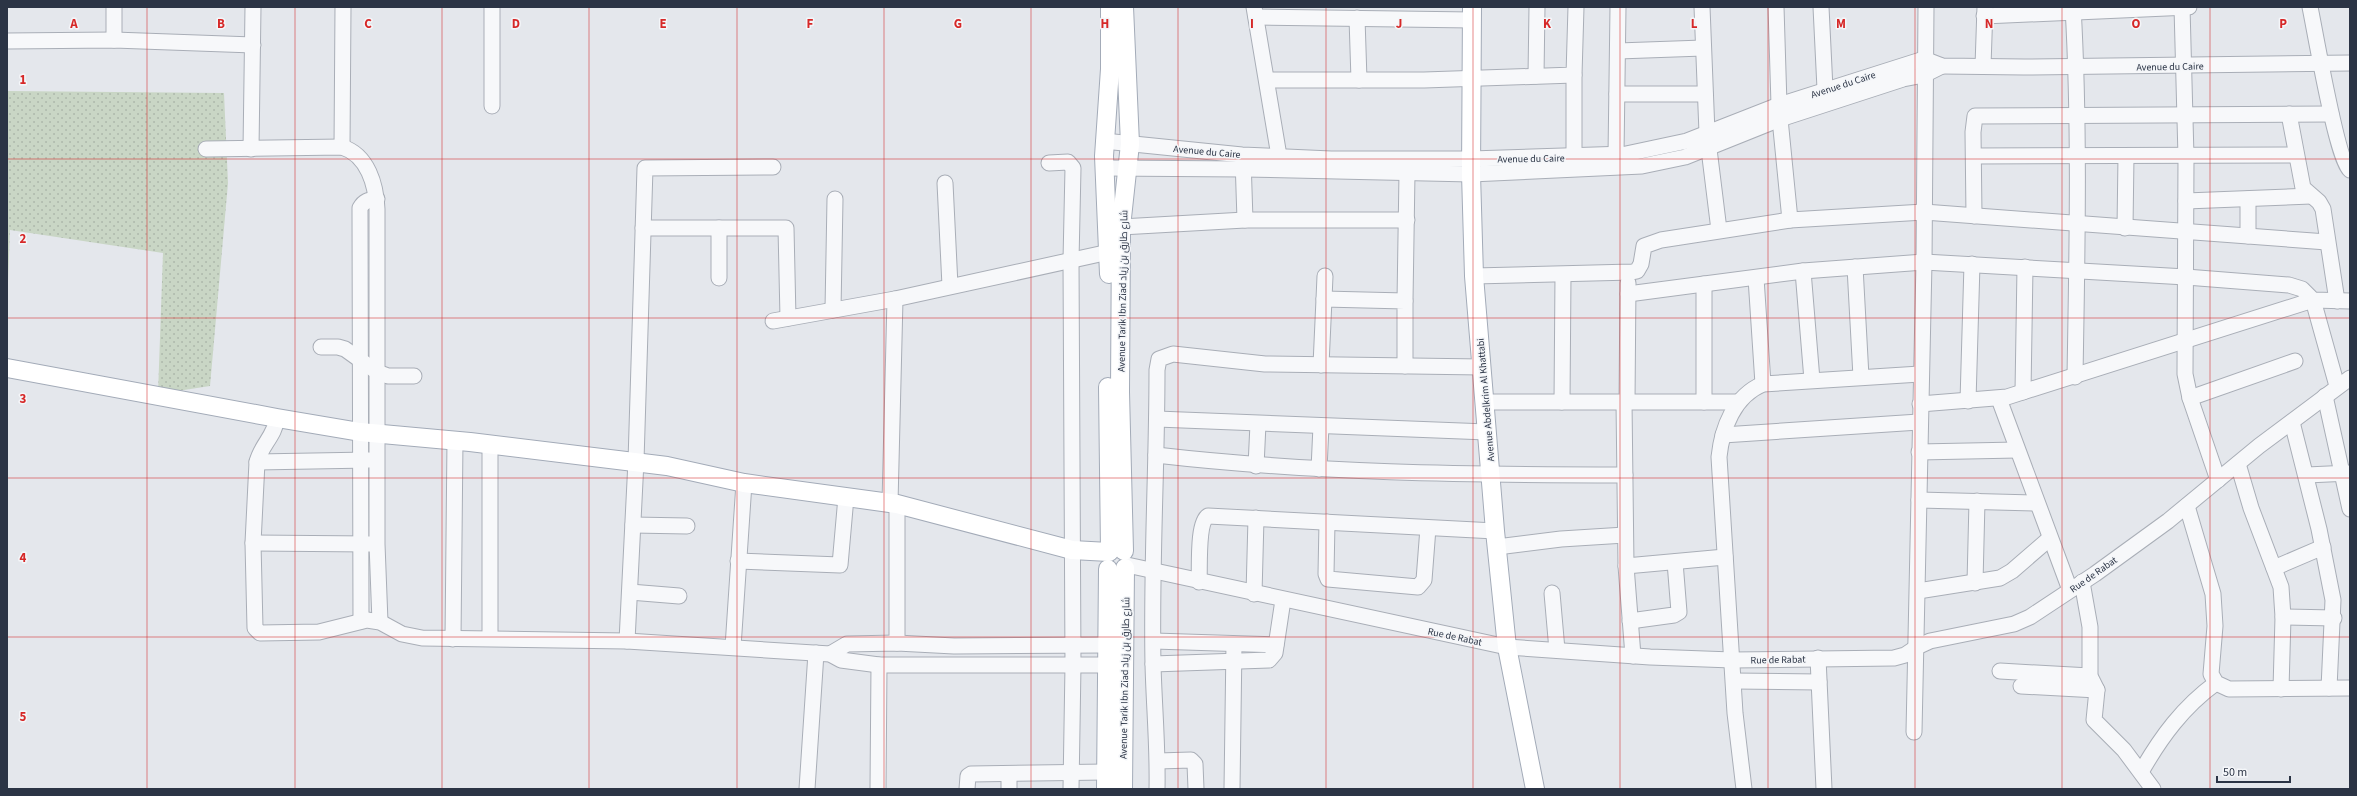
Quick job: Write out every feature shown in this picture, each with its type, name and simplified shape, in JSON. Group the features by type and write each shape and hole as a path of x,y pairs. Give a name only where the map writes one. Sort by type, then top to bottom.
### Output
{"main road":[{"name":"Avenue Tarik Ibn Ziad شارع طارق بن زياد","path":"1110,7 1110,69 1104,142 1109,252 1115,560 1123,789"},
{"name":"Avenue Tarik Ibn Ziad شارع طارق بن زياد","path":"1106,780 1106,645 1115,560 1120,387 1121,228 1130,144 1124,7"},
{"name":"Avenue Abdelkrim Al Khattabi","path":"1472,13 1471,167 1474,276 1492,475 1496,539 1507,647 1535,789"},
{"path":"7,368 360,432 455,440 636,461 744,483 893,504 1115,560"}],"street":[{"path":"114,7 114,40"},
{"path":"250,149 253,7"},
{"path":"342,147 343,7"},
{"path":"492,7 492,106"},
{"path":"1536,76 1537,7"},
{"path":"1574,158 1576,7"},
{"path":"1616,155 1618,7"},
{"path":"1702,7 1707,132 1719,230"},
{"path":"1776,7 1779,112 1790,220"},
{"path":"1821,7 1825,89"},
{"path":"1914,732 1918,590 1920,374 1924,262 1924,59 1926,7"},
{"path":"2182,7 2186,116 2185,374 2190,398 2218,480"},
{"path":"1983,66 1984,11 2189,7"},
{"path":"2310,7 2331,114 2343,159 2350,170"},
{"path":"2073,9 2076,67 2077,225 2075,377"},
{"path":"1279,156 1255,12 1357,18 1472,13"},
{"path":"1357,18 1359,80"},
{"path":"7,41 114,40 252,45"},
{"path":"1618,51 1704,48"},
{"name":"Avenue du Caire","path":"1105,168 1127,169 1243,162 1279,156 1471,167 1642,166 1685,157 1709,148 1825,89 1924,59 1942,66 2076,67 2350,63"},
{"name":"Avenue du Caire","path":"1104,142 1130,144 1243,162 1407,173 1616,155 1673,145 1707,132 1903,79 1924,75 1942,66"},
{"path":"1267,80 1359,80 1574,75"},
{"path":"1617,94 1705,94"},
{"path":"1920,404 1999,399 2075,377 2313,300 2344,301 2327,242 2323,209 2319,202 2303,188 2290,114"},
{"path":"1974,216 1973,121 1975,116 2331,114"},
{"path":"206,150 342,147 350,149 372,177 377,199 377,544 380,622"},
{"path":"1974,156 2186,157 2296,155"},
{"path":"2125,228 2126,156"},
{"path":"1049,163 1068,162 1073,168 1072,261 1074,550 1071,789"},
{"path":"1243,162 1245,220"},
{"path":"627,641 636,461 645,168 773,167"},
{"path":"1405,366 1407,173"},
{"path":"945,183 950,286"},
{"path":"2186,201 2311,196"},
{"path":"361,621 360,208 363,203 377,199"},
{"path":"833,310 835,199"},
{"path":"2248,199 2248,236"},
{"path":"1474,276 1563,275 1637,271 1639,268 1642,249 1648,243 1719,230 1790,220 1924,212 2077,225 2327,242"},
{"path":"1121,228 1245,220 1406,220"},
{"path":"643,228 786,228 788,318"},
{"path":"719,228 719,278"},
{"path":"773,321 895,299 1109,252"},
{"path":"1628,294 1803,271 1924,262 2186,277 2289,285 2302,289 2313,300 2337,386"},
{"path":"1968,401 1972,264"},
{"path":"1855,267 1861,378"},
{"path":"2023,392 2025,267"},
{"path":"1803,271 1812,380"},
{"path":"1628,272 1625,402 1625,535 1633,656"},
{"path":"1562,402 1563,275"},
{"path":"1321,365 1325,276"},
{"path":"1756,278 1763,384"},
{"path":"1704,284 1704,402"},
{"path":"895,299 893,504 897,643"},
{"path":"1324,299 1405,301"},
{"path":"321,347 338,347 377,372 388,376 414,376"},
{"path":"1157,789 1158,761 1153,664 1153,572 1157,370 1160,359 1166,355 1173,354 1265,364 1482,367"},
{"path":"2190,398 2295,361"},
{"path":"1744,789 1732,660 1718,457 1723,435 1738,402 1754,388 1763,384 1920,374"},
{"name":"Rue de Rabat","path":"1115,560 1153,572 1507,647 1633,656 1732,660 1894,658 1905,655 1917,647 1940,639 2014,624 2030,617 2076,586 2187,506 2324,396 2350,378"},
{"path":"2324,396 2346,473 2350,509"},
{"path":"1999,399 2049,539 2076,586 2090,627 2090,676 2097,690 2094,720 2124,750 2153,789"},
{"path":"1485,402 1738,402"},
{"path":"277,418 274,431 259,453 257,462 253,543 253,612 257,631 264,634 319,632 361,621 380,622 409,637 627,641 733,647 823,653 841,660 879,665 1106,665"},
{"path":"1157,418 1258,424 1487,432"},
{"path":"1723,435 1919,422"},
{"path":"2292,422 2307,475 2333,600 2334,618 2329,688"},
{"path":"1256,466 1258,424"},
{"path":"1319,469 1321,426"},
{"path":"453,639 455,440"},
{"path":"490,444 490,638"},
{"path":"1919,452 2017,450"},
{"path":"1156,455 1256,466 1319,469 1492,475 1625,475"},
{"path":"257,462 361,459 378,460"},
{"path":"2238,464 2251,508 2281,587 2283,617 2281,689"},
{"path":"2307,475 2346,473"},
{"path":"733,647 744,483"},
{"path":"738,561 840,565 846,497"},
{"path":"1918,500 2037,503"},
{"path":"1975,582 1977,501"},
{"path":"2187,506 2213,594 2215,626 2212,674 2216,683 2229,689 2350,688"},
{"path":"1199,582 1201,530 1205,518 1211,516 1428,528 1496,539 1561,539 1625,535"},
{"path":"1254,594 1256,518"},
{"path":"1327,522 1326,574 1328,579 1418,587 1424,580 1428,528"},
{"path":"633,525 688,526"},
{"path":"1918,590 1995,580 2006,575 2049,539"},
{"path":"253,543 377,544"},
{"path":"2274,568 2323,547"},
{"path":"1626,566 1725,557"},
{"path":"1630,621 1671,615 1679,612 1675,562"},
{"path":"630,592 679,596"},
{"path":"1552,593 1557,650"},
{"path":"1153,664 1269,660 1274,656 1283,600"},
{"path":"2283,617 2334,618"},
{"path":"1154,641 1276,645"},
{"path":"823,653 847,644 897,643 954,646 1106,645"},
{"path":"1232,789 1234,644"},
{"path":"807,789 823,653"},
{"path":"1818,658 1824,789"},
{"path":"878,789 879,665"},
{"path":"2000,671 2090,676"},
{"path":"1734,681 1819,682"},
{"path":"2141,772 2169,728 2189,705 2216,683"},
{"path":"2021,686 2097,690"},
{"path":"1158,761 1191,760 1195,766 1196,789"},
{"path":"967,789 970,774 1009,782 1072,773 1106,780"}],"green space":[{"path":"7,91 224,93 228,183 210,386 158,394 163,253 10,230 7,309"}]}
